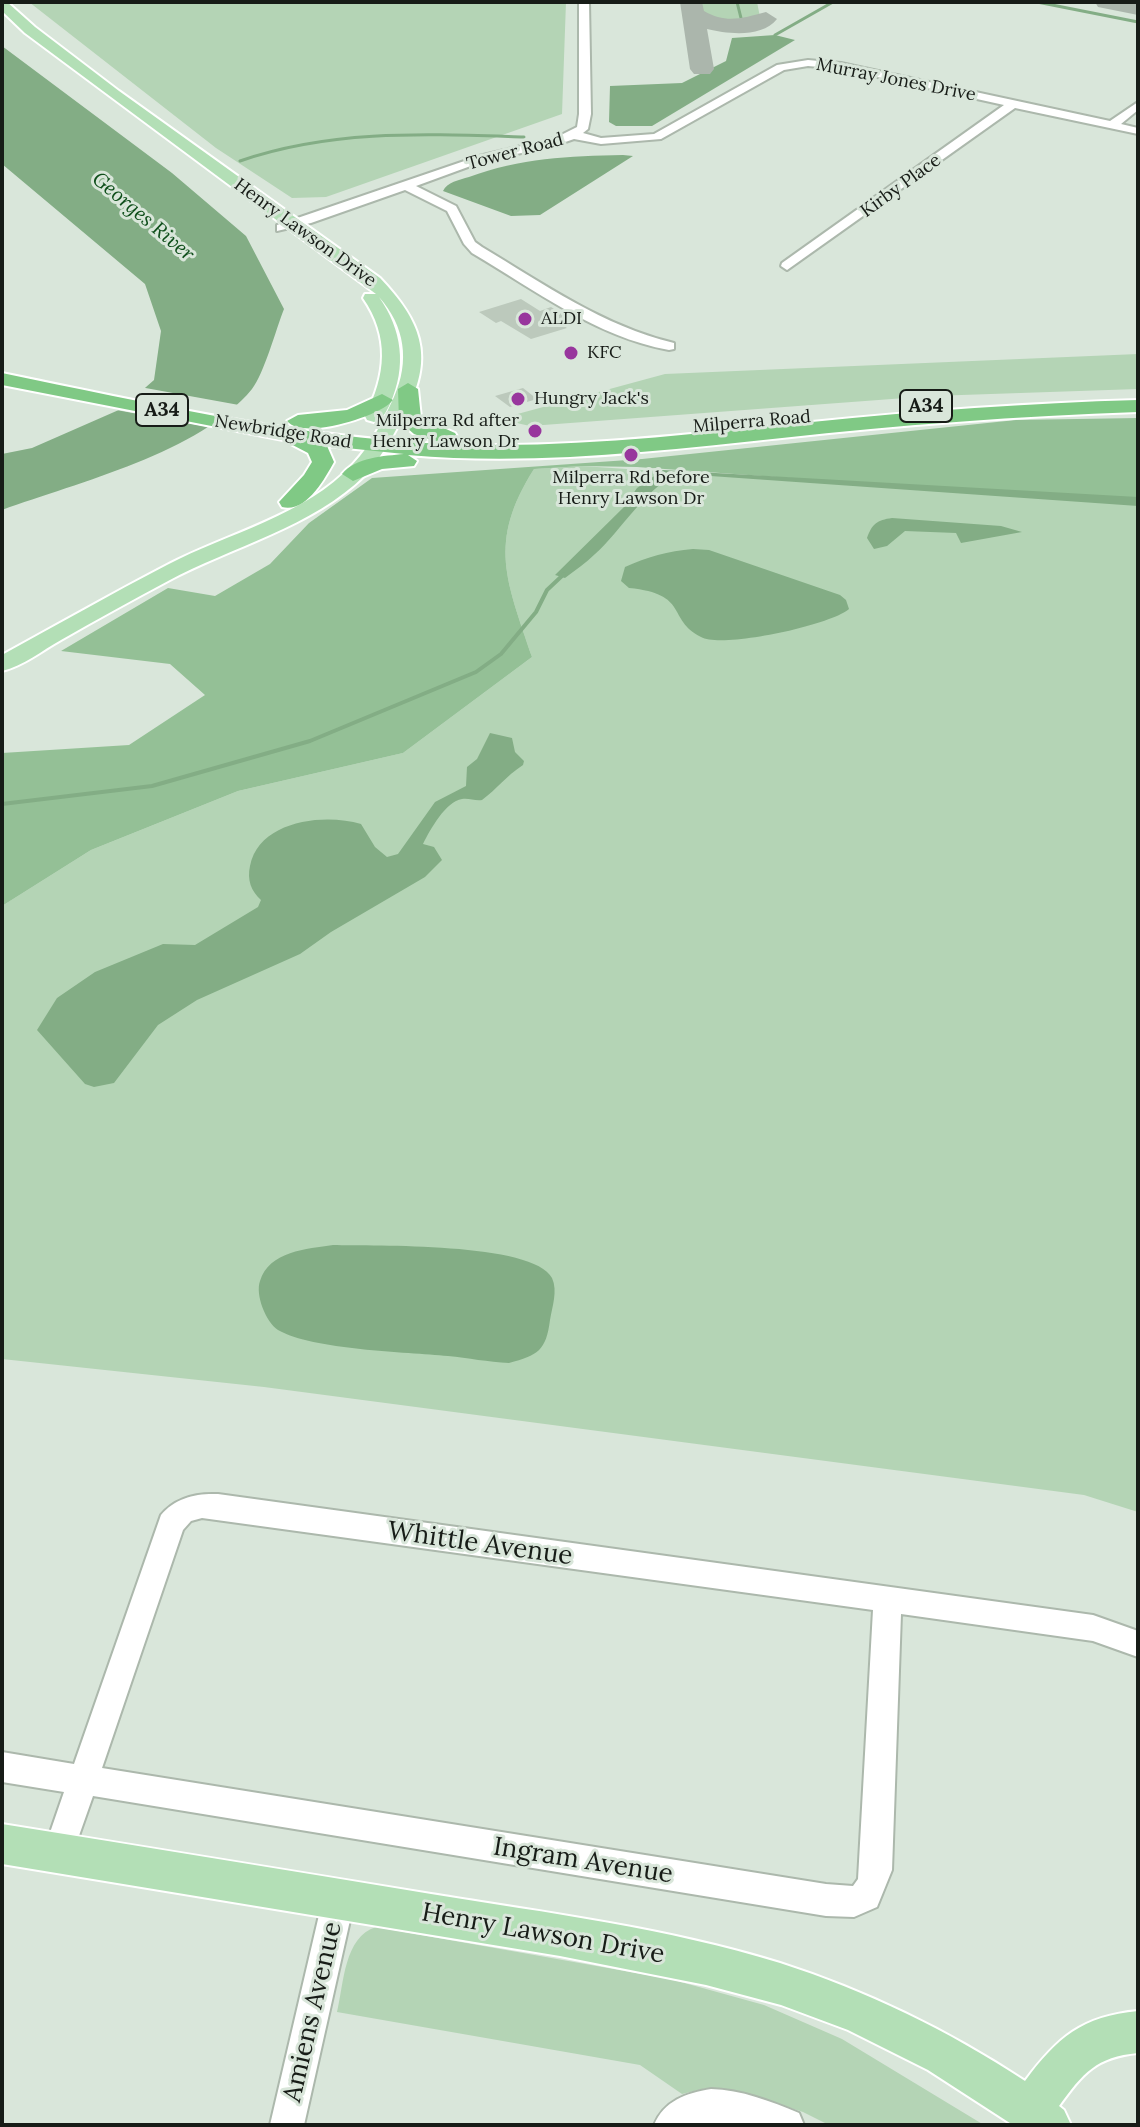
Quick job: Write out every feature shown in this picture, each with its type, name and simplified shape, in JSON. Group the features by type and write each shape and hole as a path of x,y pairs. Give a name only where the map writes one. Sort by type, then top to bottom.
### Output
{"highway":[{"name":"Newbridge Road","path":"2,368 93,391 243,420 371,439"},
{"name":"Newbridge Road","path":"2,379 93,391"},
{"path":"408,389 410,421 447,438"},
{"name":"Milperra Road","path":"371,439 578,437 938,405 1138,397"},
{"path":"283,426 350,418 370,410 382,400"},
{"name":"Milperra Road","path":"371,439 481,452 541,451 609,448 942,415 1138,406"},
{"path":"283,426 313,445 323,462 317,474 290,502"},
{"path":"353,474 386,462 541,451"}],"main road":[{"name":"Henry Lawson Drive","path":"2,4 30,30 217,170 239,193 374,282 398,308 409,328 414,349 408,389 371,439 353,474 297,513 139,587 2,664"},
{"name":"Henry Lawson Drive","path":"234,541 329,476 371,439 393,360 392,341 375,302 288,226"},
{"name":"Henry Lawson Drive","path":"2,1844 658,1953 745,1973 890,2029 978,2074 1040,2117"},
{"path":"1040,2117 1069,2056 1109,2033 1138,2032"}],"street":[{"name":"Tower Road","path":"288,226 409,187 483,158 550,144 574,135 585,123 584,2"},
{"name":"Murray Jones Drive","path":"574,135 601,141 657,137 776,69 799,63 841,66 1138,131"},
{"name":"Kirby Place","path":"787,266 1013,104"},
{"path":"1111,126 1138,105"},
{"path":"409,187 452,209 470,244 477,250 623,333 650,344 669,346"},
{"name":"Whittle Avenue","path":"58,1853 171,1524 184,1510 196,1506 226,1507 1070,1624 1138,1644"},
{"name":"Ingram Avenue","path":"2,1767 796,1896 857,1902 866,1897 873,1886 876,1870 888,1599"},
{"name":"Amiens Avenue","path":"287,2125 339,1898"},
{"path":"671,2125 680,2114 700,2105 730,2108 787,2125"}],"shaded area":[{"path":"29,2 566,2 562,114 326,197 292,198 216,148"},
{"path":"699,2 757,2 760,17 740,24 717,22 704,17"},
{"path":"1138,354 1138,389 932,396 530,426 499,419 665,374"},
{"path":"1138,418 1138,503 637,467 534,469 519,495 506,541 509,584 532,657 403,753 238,791 91,850 2,906 2,753 129,745 205,695 170,664 61,651 168,588 215,596 270,564 309,523 372,478 642,459 1016,420"},
{"path":"582,466 1138,503 1138,1512 1084,1495 264,1387 2,1359 2,906 91,850 238,791 403,753 532,657 509,584 506,541 510,519 534,469"},
{"path":"376,1927 670,1979 764,2005 842,2039 984,2125 829,2125 803,2112 744,2093 707,2088 682,2094 640,2065 337,2012 351,1951 365,1932"}],"water":[{"path":"775,35 795,40 652,126 616,126 609,122 610,86 682,83 726,61 732,38"},
{"name":"Georges River","path":"2,46 172,173 246,236 284,309 252,389 202,431 136,463 2,510 2,454 32,448 121,409 154,380 161,331 145,284 2,164"},
{"path":"633,156 540,215 511,216 443,191 454,182 526,162"},
{"path":"663,470 1138,497 1138,506 682,474 658,486 605,545 584,563 565,578 555,575 624,507 637,488"},
{"path":"892,518 1001,526 1022,532 961,543 956,533 905,531 887,546 874,549 867,538 871,529 879,522"},
{"path":"693,549 709,550 840,595 849,609 821,622 776,634 730,640 701,637 690,630 669,601 648,591 629,588 621,581 625,567 658,555"},
{"path":"490,733 512,738 515,752 524,761 523,765 482,800 462,799 444,810 423,844 434,847 442,860 425,877 331,932 300,954 197,1000 158,1025 114,1083 94,1087 85,1084 37,1030 57,998 95,972 163,944 195,945 258,907 261,900 251,885 250,866 256,851 279,830 312,821 361,824 375,847 387,857 398,854 435,802 466,786 467,767 477,759"},
{"path":"333,1245 450,1248 516,1258 539,1266 552,1278 554,1288 546,1339 534,1354 509,1363 336,1346 294,1337 278,1330 269,1321 260,1301 260,1281 265,1271 280,1257 290,1253"}],"pier":[{"path":"140,387 239,405 214,428 111,409"}],"building":[{"name":"ALDI","path":"521,299 540,311 551,307 566,317 555,320 567,328 531,339 479,312"},
{"name":"Hungry Jack's","path":"523,388 537,399 510,407 495,396"}],"waterway":[{"path":"737,2 741,18"},
{"path":"775,35 833,2"},
{"path":"1037,2 1138,22"},
{"path":"240,161 310,143 380,136 524,137"},
{"path":"2,804 152,786 310,741 476,672 501,654 536,612 547,590 564,574"}],"taxiway":[{"path":"691,2 702,69"},
{"path":"1106,2 1138,8"},
{"path":"693,14 709,22 730,26 750,25 766,19"}],"place":[{"name":"ALDI","path":"525,319"},
{"name":"KFC","path":"571,353"},
{"name":"Hungry Jack's","path":"518,399"},
{"name":"Milperra Rd after Henry Lawson Dr","path":"535,431"},
{"name":"Milperra Rd before Henry Lawson Dr","path":"631,455"}]}
